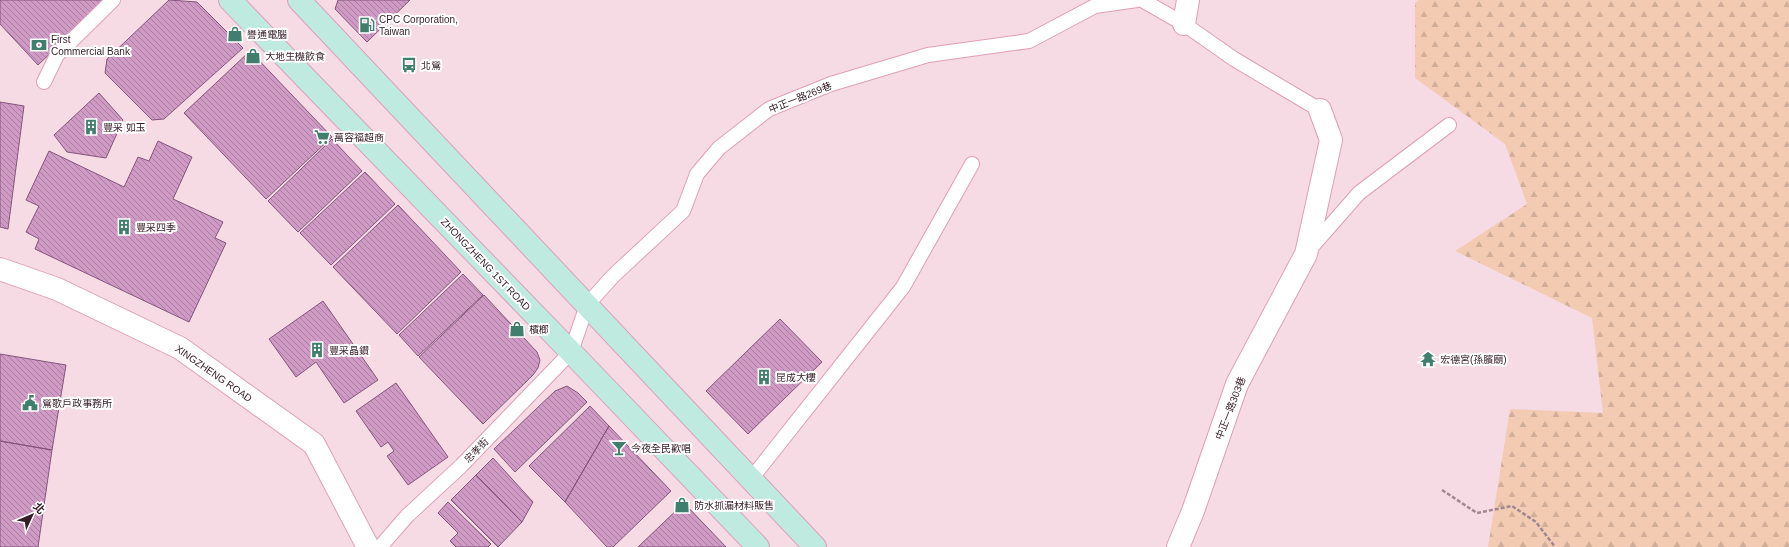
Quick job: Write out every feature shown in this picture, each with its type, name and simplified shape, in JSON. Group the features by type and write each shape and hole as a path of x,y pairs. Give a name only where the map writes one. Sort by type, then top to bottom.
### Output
{"main road":[{"name":"ZHONGZHENG 1ST ROAD","path":"230,0 758,547"},
{"path":"302,1 815,547"}],"street":[{"path":"1184,24 1188,0"},
{"name":"中正一路303巷","path":"1178,547 1193,511 1237,384 1306,254 1331,140 1320,110"},
{"name":"XINGZHENG ROAD","path":"0,269 57,289 180,348 314,444 368,547"}],"lane":[{"path":"44,82 58,55 113,0"},
{"name":"中正一路269巷","path":"571,352 587,305 613,276 682,211 697,174 719,148 769,109 831,84 928,55 1029,41 1095,6 1138,0"},
{"path":"1142,0 1184,24 1234,59 1320,110"},
{"name":"中正一路303巷","path":"1306,254 1359,193 1449,125"},
{"path":"752,479 903,287 972,164"},
{"name":"忠孝街","path":"380,547 407,516 461,466 571,352"}],"path":[{"path":"1442,490 1477,513 1512,506 1536,522 1556,547"}],"green space":[{"path":"1418,0 1789,0 1789,547 1488,547 1510,409 1603,413 1592,318 1455,251 1527,204 1505,144 1415,78 1415,3"}],"building":[{"name":"First Commercial Bank","path":"0,0 106,0 38,65 0,24"},
{"path":"169,0 197,2 243,48 164,119 152,120 105,73 107,59"},
{"name":"CPC Corporation, Taiwan","path":"338,0 410,0 367,42 335,9"},
{"path":"250,51 332,137 266,199 184,113"},
{"name":"豐采 如玉","path":"99,93 123,120 106,158 67,152 54,135"},
{"path":"0,102 24,106 8,229 0,227"},
{"path":"332,139 362,171 298,232 268,201"},
{"name":"豐采四季","path":"158,141 192,157 173,199 223,222 215,238 226,243 189,322 35,249 39,239 26,232 39,206 26,200 49,151 124,187 138,157 149,161"},
{"path":"365,172 395,204 331,265 300,233"},
{"path":"398,205 461,272 397,334 333,267"},
{"path":"463,274 483,295 418,356 399,335"},
{"path":"484,295 537,352 540,360 538,368 533,375 483,424 419,357"},
{"name":"豐采晶鑽","path":"323,301 378,380 344,403 316,362 296,377 269,339"},
{"name":"昆成大樓","path":"780,319 822,362 748,434 706,391"},
{"name":"鶯歌戶政事務所","path":"0,354 66,365 52,450 0,441"},
{"path":"396,383 448,457 408,485 387,456 394,451 388,442 381,447 356,411"},
{"path":"567,386 578,393 587,402 515,472 494,449 555,391"},
{"path":"590,406 609,426 565,502 529,466"},
{"path":"609,426 671,491 613,547 607,547 565,502"},
{"path":"0,441 52,450 38,547 0,547"},
{"path":"493,458 533,502 522,522 476,475"},
{"path":"476,475 522,522 498,547 451,500"},
{"path":"448,502 491,544 488,547 456,547 450,541 458,533 438,513"},
{"path":"684,503 726,547 638,547"}],"place":[{"name":"CPC Corporation, Taiwan","path":"367,25"},
{"name":"譽通電腦","path":"235,34"},
{"name":"First Commercial Bank","path":"39,45"},
{"name":"大地生機飲食","path":"253,56"},
{"name":"北鶯","path":"409,65"},
{"name":"豐采 如玉","path":"91,127"},
{"name":"萬容福超商","path":"322,137"},
{"name":"豐采四季","path":"124,227"},
{"name":"檳榔","path":"517,329"},
{"name":"豐采晶鑽","path":"317,350"},
{"name":"宏德宮(孫臏廟)","path":"1428,359"},
{"name":"昆成大樓","path":"764,377"},
{"name":"鶯歌戶政事務所","path":"30,403"},
{"name":"今夜全民歡唱","path":"619,448"},
{"name":"防水抓漏材料販售","path":"682,505"}]}
